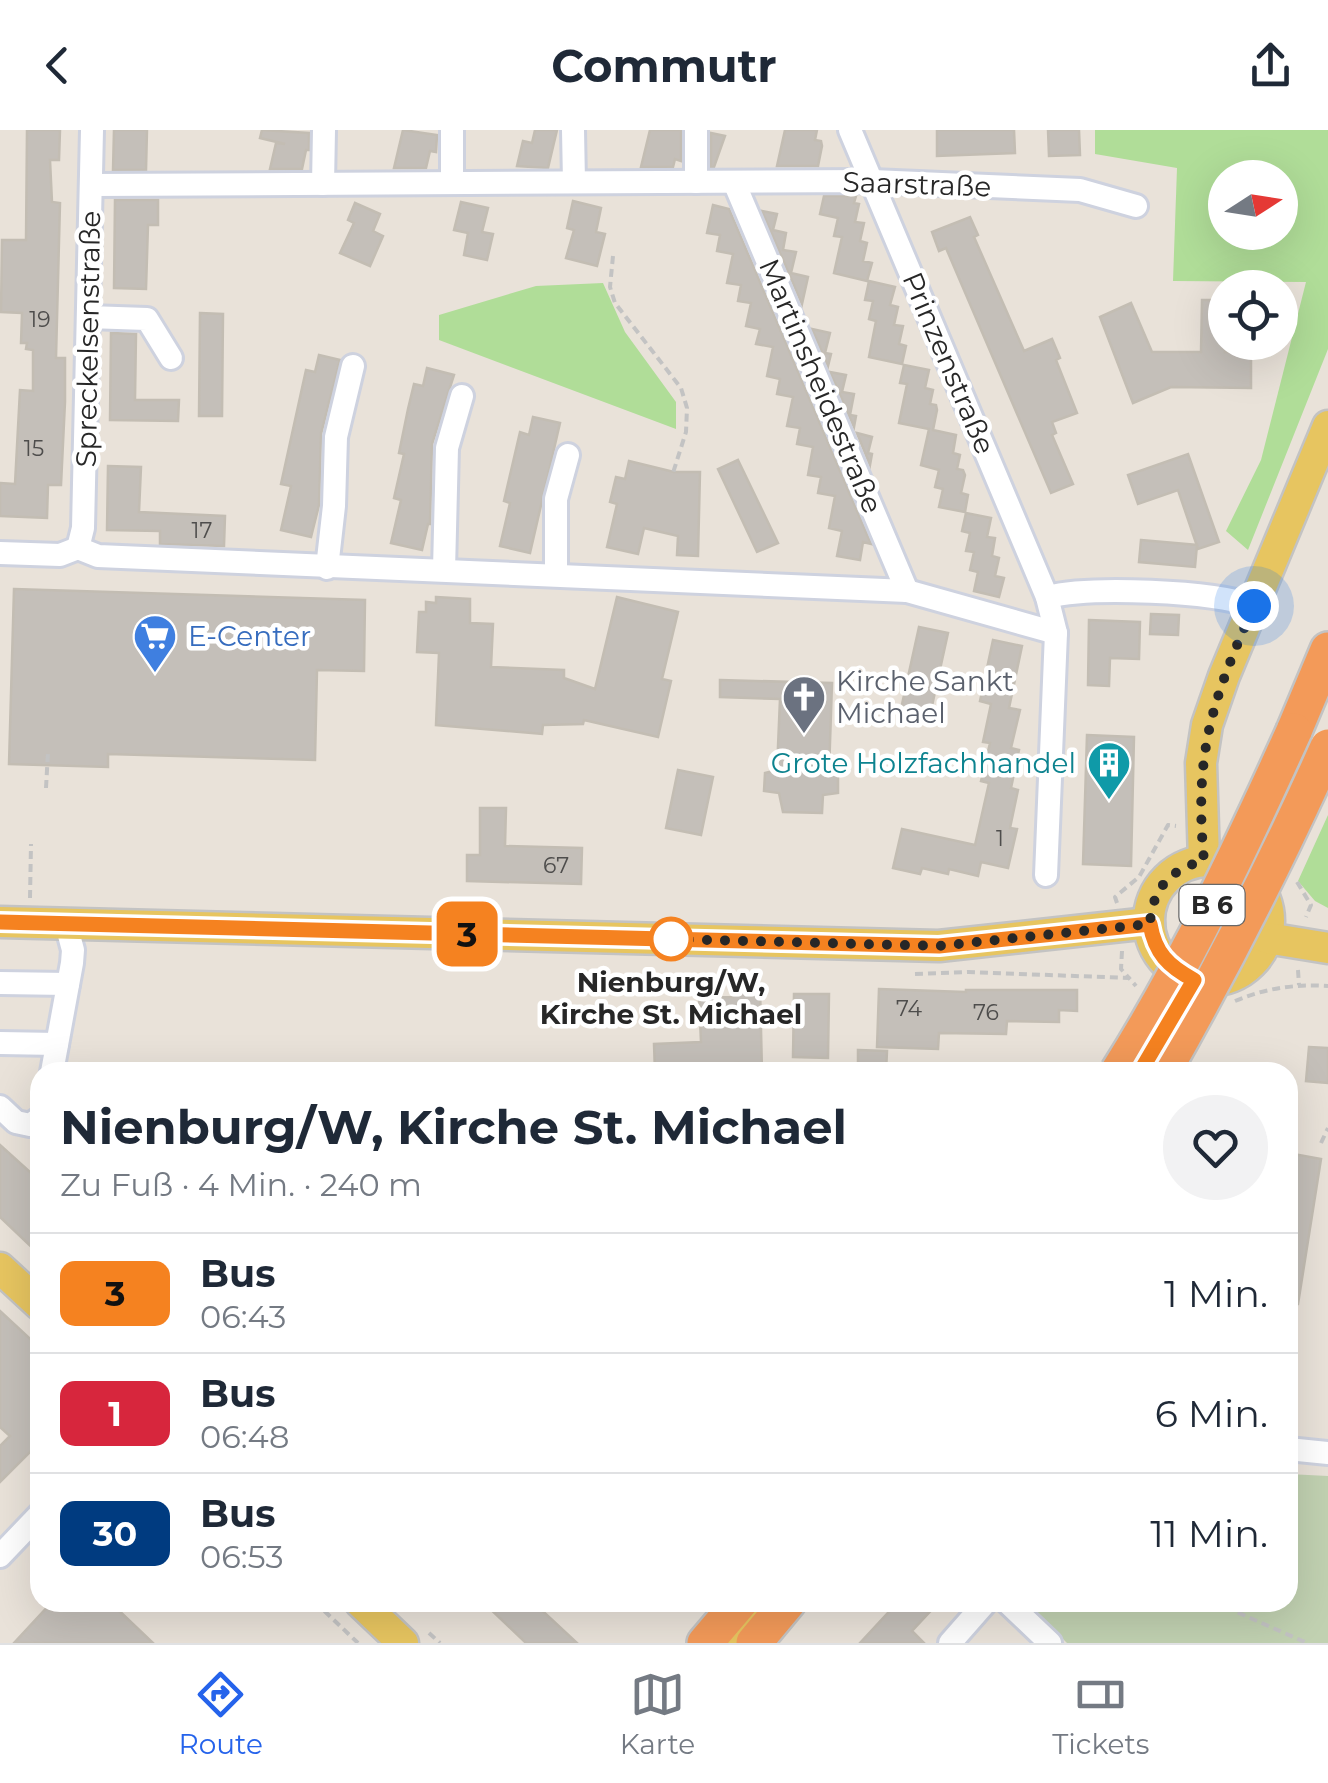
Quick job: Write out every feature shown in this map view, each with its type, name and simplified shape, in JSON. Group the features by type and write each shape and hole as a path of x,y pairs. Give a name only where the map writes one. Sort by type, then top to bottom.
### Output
{"highway":[{"name":"B 6","path":"1124,1062 1205,918 1328,650"},
{"name":"B 6","path":"1169,1062 1242,929 1328,747"},
{"path":"705,1643 731,1612"},
{"path":"754,1643 780,1612"}],"main road":[{"path":"1204,861 1201,762 1208,725 1224,676 1328,426"},
{"path":"1204,861 1223,862 1256,882 1266,899 1270,918 1267,938 1258,956 1244,970 1226,979 1194,980 1172,968 1160,955 1150,924 1151,905 1158,888 1186,865 1204,861"},
{"path":"0,922 939,946 1150,924"},
{"path":"1267,938 1328,948"},
{"path":"1146,1062 1194,980"},
{"path":"0,1268 30,1296"},
{"path":"371,1612 404,1643"},
{"path":"729,1643 755,1612"}],"street":[{"name":"Spreckelsenstraße","path":"78,548 83,528 92,130"},
{"path":"323,184 324,130"},
{"path":"452,130 452,183"},
{"path":"573,130 574,182"},
{"path":"696,130 696,182"},
{"name":"Prinzenstraße","path":"850,130 1047,596 1056,633 1046,875"},
{"name":"Saarstraße","path":"91,185 872,181 1080,190 1136,206"},
{"name":"Martinsheidestraße","path":"734,182 908,591"},
{"path":"88,317 147,319 171,358"},
{"path":"326,568 334,506 336,436 353,366"},
{"path":"444,570 448,448 462,396"},
{"path":"556,574 556,499 568,454"},
{"path":"0,552 60,554 78,548 98,556 326,568 556,574 908,591 1056,633"},
{"path":"1047,596 1074,590 1221,598 1254,606"},
{"path":"54,1062 73,950 66,924"},
{"path":"0,983 68,984"},
{"path":"0,1043 57,1044"},
{"path":"0,1107 16,1122 30,1125"},
{"path":"1298,1450 1328,1453"},
{"path":"0,1556 30,1524"},
{"path":"950,1643 977,1612"},
{"path":"1017,1612 1050,1643"}],"path":[{"path":"613,256 610,287 615,304 680,388 687,408 686,432 672,476"},
{"path":"46,788 48,752"},
{"path":"1115,897 1139,877 1168,825"},
{"path":"30,898 32,844"},
{"path":"968,972 1130,978 1138,988"},
{"path":"1225,1007 1269,990 1299,984 1328,986"},
{"path":"1321,1143 1328,1128"},
{"path":"325,1612 358,1643"},
{"path":"1236,1612 1306,1643"}],"green space":[{"path":"1095,130 1328,130 1328,349 1248,550 1226,531 1261,460 1286,360 1298,360 1298,314 1306,282 1298,282 1298,270 1208,270 1208,281 1173,281 1177,168 1095,154"},
{"path":"603,283 625,332 676,402 676,429 439,340 439,315 536,286"},
{"path":"1328,815 1328,908 1315,901 1298,881"},
{"path":"1298,1474 1328,1476 1328,1643 1067,1643 1036,1612 1298,1612"}],"building":[{"path":"27,130 60,130 59,160 50,160 52,202 60,203 56,358 65,358 65,402 61,485 48,485 47,518 0,516 0,483 15,484 20,390 33,391 33,350 26,349 27,343 21,343 22,313 1,312 2,240 26,240"},
{"path":"114,130 147,130 146,170 113,170"},
{"path":"262,130 309,133 309,150 302,169 270,169 276,143 285,144 260,138"},
{"path":"403,130 437,135 436,152 430,151 426,168 394,168"},
{"path":"535,130 557,130 548,168 517,166 523,141 532,143"},
{"path":"650,130 681,130 681,161 675,159 673,167 641,167"},
{"path":"785,130 817,130 815,140 821,141 822,146 818,166 777,166"},
{"path":"937,130 1014,130 1015,153 937,156"},
{"path":"1048,130 1079,130 1080,155 1049,156"},
{"path":"711,133 725,136 714,167 711,167"},
{"path":"824,196 856,196 854,203 859,204 855,222 864,223 860,241 867,243 863,261 872,263 867,281 834,273 842,237 834,236 838,218 820,214"},
{"path":"115,200 158,200 158,225 148,225 146,289 114,288"},
{"path":"573,201 601,208 596,232 605,234 597,266 566,258 574,230 567,228"},
{"path":"461,202 488,208 482,232 493,234 487,260 464,255 468,233 454,230"},
{"path":"355,203 380,214 373,231 383,236 370,266 340,253 354,223 348,220"},
{"path":"713,205 729,209 871,544 863,542 860,560 837,556 842,531 829,528 835,496 818,493 821,477 808,475 813,447 797,444 800,428 787,426 793,397 777,394 780,379 767,376 773,347 756,344 760,329 746,326 751,303 738,301 741,285 727,283 733,254 717,251 720,235 707,233"},
{"path":"762,211 777,214 773,230 786,233 783,250 796,252 791,273 808,277 802,304"},
{"path":"970,217 978,235 974,237 1024,351 1052,339 1077,413 1052,422 1056,433 1052,435 1073,484 1051,493 946,248 939,251 932,232"},
{"path":"869,281 895,287 890,305 898,307 894,325 903,326 899,344 906,346 902,364 869,357 876,321 869,319 873,301 865,300"},
{"path":"1202,300 1208,300 1208,360 1251,360 1251,388 1171,387 1133,403 1100,317 1131,303 1152,352 1201,352"},
{"path":"200,313 223,314 222,416 199,416"},
{"path":"812,329 830,333 825,353 831,354 828,366"},
{"path":"111,333 136,334 135,400 179,400 178,421 110,420"},
{"path":"319,355 340,360 321,434 319,505 311,537 281,530 291,486 281,484 306,370 315,372"},
{"path":"904,365 929,370 925,388 933,390 930,404 936,405 937,410 933,430 956,435 953,453 960,455 957,469 965,475 961,493 968,495 965,512 939,507 943,489 935,487 939,470 921,465 929,429 899,423 907,384 900,383"},
{"path":"427,368 454,375 432,444 430,524 422,550 391,543 401,500 394,498 404,454 399,453 408,409 414,384 423,386"},
{"path":"830,372 846,375 842,392 854,394 850,415 856,416 854,427"},
{"path":"533,417 560,423 530,553 500,546 510,503 504,501 520,432 529,435"},
{"path":"857,433 872,437 870,465"},
{"path":"1188,454 1219,542 1198,549 1178,490 1138,504 1128,475"},
{"path":"738,460 778,543 757,552 718,469"},
{"path":"629,461 674,472 700,472 698,556 677,555 678,536 644,528 638,554 607,547 617,504 610,502 616,477 625,479"},
{"path":"108,466 141,467 139,512 225,516 224,546 160,544 160,531 107,530"},
{"path":"966,513 991,518 987,537 995,538 992,556 999,558 995,576 1004,578 999,597 974,591 978,572 970,570 974,552 966,551 970,533 962,531"},
{"path":"1141,540 1197,545 1195,567 1139,562"},
{"name":"E-Center","path":"14,589 365,600 364,671 317,670 315,760 108,754 108,767 9,764"},
{"path":"436,597 470,599 470,623 493,624 491,667 564,670 564,678 595,689 617,597 678,612 662,679 671,681 658,737 584,720 583,724 543,725 542,734 436,725 439,653 417,652 419,612 426,612 426,602 436,603"},
{"path":"1151,614 1179,615 1178,635 1150,634"},
{"path":"1089,620 1140,622 1139,659 1110,658 1109,686 1088,685"},
{"path":"919,627 948,633 928,724 899,718"},
{"path":"993,640 1022,646 1009,708 1020,710 1011,748 1019,750 1011,788 1018,790 1010,828 1017,829 1008,868 981,862 978,876 949,869 948,874 922,868 920,874 893,868 902,829 975,845 989,783 981,781 990,743 983,742 991,704 980,701"},
{"name":"Kirche Sankt Michael","path":"720,680 832,683 829,773 838,774 838,793 823,795 822,813 783,812 779,793 764,791 765,773 777,770 780,699 720,697"},
{"name":"Grote Holzfachhandel","path":"1087,735 1134,737 1131,866 1083,864"},
{"path":"678,770 713,777 701,835 666,828"},
{"path":"480,808 506,808 505,846 582,848 581,884 467,881 467,855 480,855"},
{"path":"733,987 760,987 762,1062 655,1062 654,1044 701,1042 699,998 733,997"},
{"path":"879,989 1077,990 1077,1011 1059,1010 1059,1022 1007,1021 1006,1034 939,1033 938,1049 877,1047"},
{"path":"794,994 829,994 828,1058 793,1057"},
{"path":"1309,1047 1328,1048 1328,1083 1306,1081"},
{"path":"858,1050 887,1051 886,1062 858,1062"},
{"path":"0,1145 30,1172 30,1246 0,1217"},
{"path":"1298,1155 1321,1159 1298,1304"},
{"path":"0,1311 30,1339 30,1452 0,1482 0,1446 10,1436 0,1427"},
{"path":"43,1612 120,1612 153,1643 14,1643"},
{"path":"493,1612 544,1612 577,1643 526,1643"},
{"path":"889,1612 930,1612 912,1631 924,1643 860,1643"}],"bus line":[{"name":"3","path":"0,922 939,946 1150,924 1152,940 1160,955 1172,968 1194,980 1146,1062"}],"place":[{"name":"E-Center","path":"155,674"},
{"name":"Kirche Sankt Michael","path":"804,735"},
{"name":"Grote Holzfachhandel","path":"1109,801"},
{"name":"Nienburg/W, Kirche St. Michael","path":"671,939"}],"route":[{"path":"671,939 939,946 1150,924 1151,905 1158,888 1186,865 1204,861 1201,762 1208,725 1254,606"}]}
